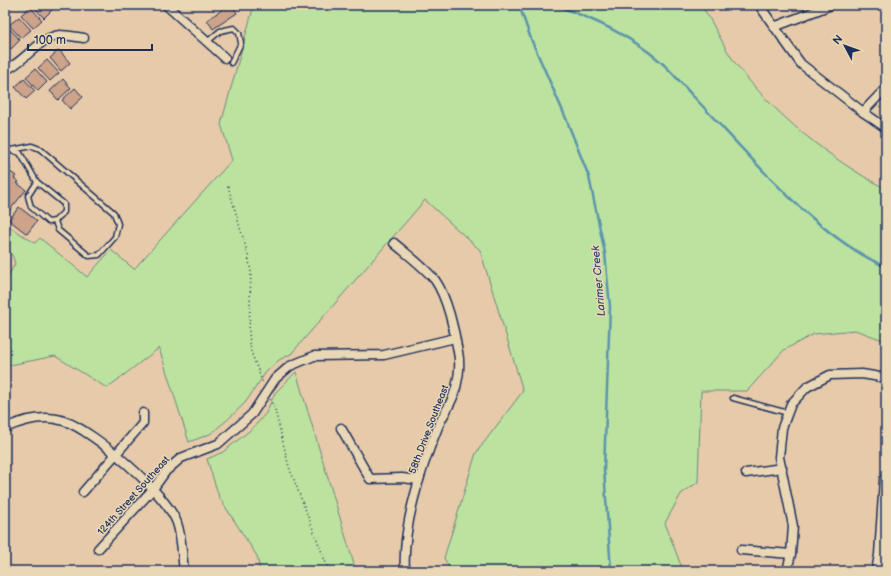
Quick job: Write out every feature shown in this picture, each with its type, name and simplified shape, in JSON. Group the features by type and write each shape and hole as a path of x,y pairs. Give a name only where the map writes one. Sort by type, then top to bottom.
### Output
{"street":[{"path":"166,5 228,60"},
{"path":"759,5 801,64 862,112 886,128"},
{"path":"774,27 831,5"},
{"path":"5,70 15,66 42,43 58,35 84,38"},
{"path":"862,112 886,88"},
{"name":"58th Drive Southeast","path":"394,244 416,260 435,281 449,311 459,353 459,372 453,396 438,426 418,480 405,542 405,571"},
{"name":"124th Street Southeast","path":"98,549 153,489 166,472 181,458 218,444 252,414 275,379 290,366 314,356 384,355 455,338"},
{"path":"787,571 791,554 793,526 779,457 782,428 791,404 808,387 830,375 862,374 886,378"},
{"path":"83,492 117,455 143,423 143,413"},
{"path":"5,428 19,422 42,417 64,420 89,433 117,455 166,503 177,523 184,571"},
{"path":"341,428 370,479 402,478 418,480"},
{"path":"746,473 782,468"},
{"path":"876,571 883,556 884,479"},
{"path":"741,550 791,554"}],"lane":[{"path":"207,42 220,31 234,28 239,33 241,43 228,60"},
{"path":"12,150 32,146 40,150 114,213 118,224 115,237 106,248 99,255 89,256 58,230 56,221"},
{"path":"5,148 20,153 37,182 64,204 64,212 56,221 48,222 31,207 28,196 37,182"},
{"path":"733,398 788,413"}],"path":[{"path":"228,186 250,266 249,333 251,352 276,410 289,467 329,571"}],"green space":[{"path":"254,5 701,5 735,63 767,100 785,118 844,164 886,189 886,341 855,330 814,334 784,350 747,391 701,391 698,482 681,494 665,523 683,571 451,571 444,558 476,453 523,391 480,250 425,200 291,354 279,360 266,372 245,403 210,434 189,442 159,348 107,388 55,356 5,366 5,281 15,264 13,257 5,244 5,224 35,243 40,238 87,277 111,250 134,269 232,160 221,124"},
{"path":"296,372 356,571 260,571 257,556 219,497 207,459 223,452 253,428 266,413 275,393"}],"building":[{"path":"32,5 49,5 53,9 44,18"},
{"path":"229,5 232,5 237,13 213,29 207,20"},
{"path":"30,7 42,20 33,28 21,15"},
{"path":"19,17 31,30 21,38 9,25"},
{"path":"8,27 20,40 11,49 5,42 5,30"},
{"path":"59,50 70,63 61,71 50,58"},
{"path":"47,60 59,73 50,81 38,68"},
{"path":"35,69 47,82 38,91 26,77"},
{"path":"24,79 35,91 26,99 15,87"},
{"path":"63,79 71,88 58,100 50,91"},
{"path":"75,88 83,97 70,109 62,100"},
{"path":"5,163 11,168 9,171 16,176 14,178 19,182 17,183 26,190 5,216"},
{"path":"19,207 37,221 27,234 9,220"}],"waterway":[{"name":"Larimer Creek","path":"519,5 531,39 565,116 589,177 605,253 610,307 604,469 611,571"},
{"path":"555,5 611,29 649,52 669,70 758,166 807,213 832,234 859,253 886,267"}]}
